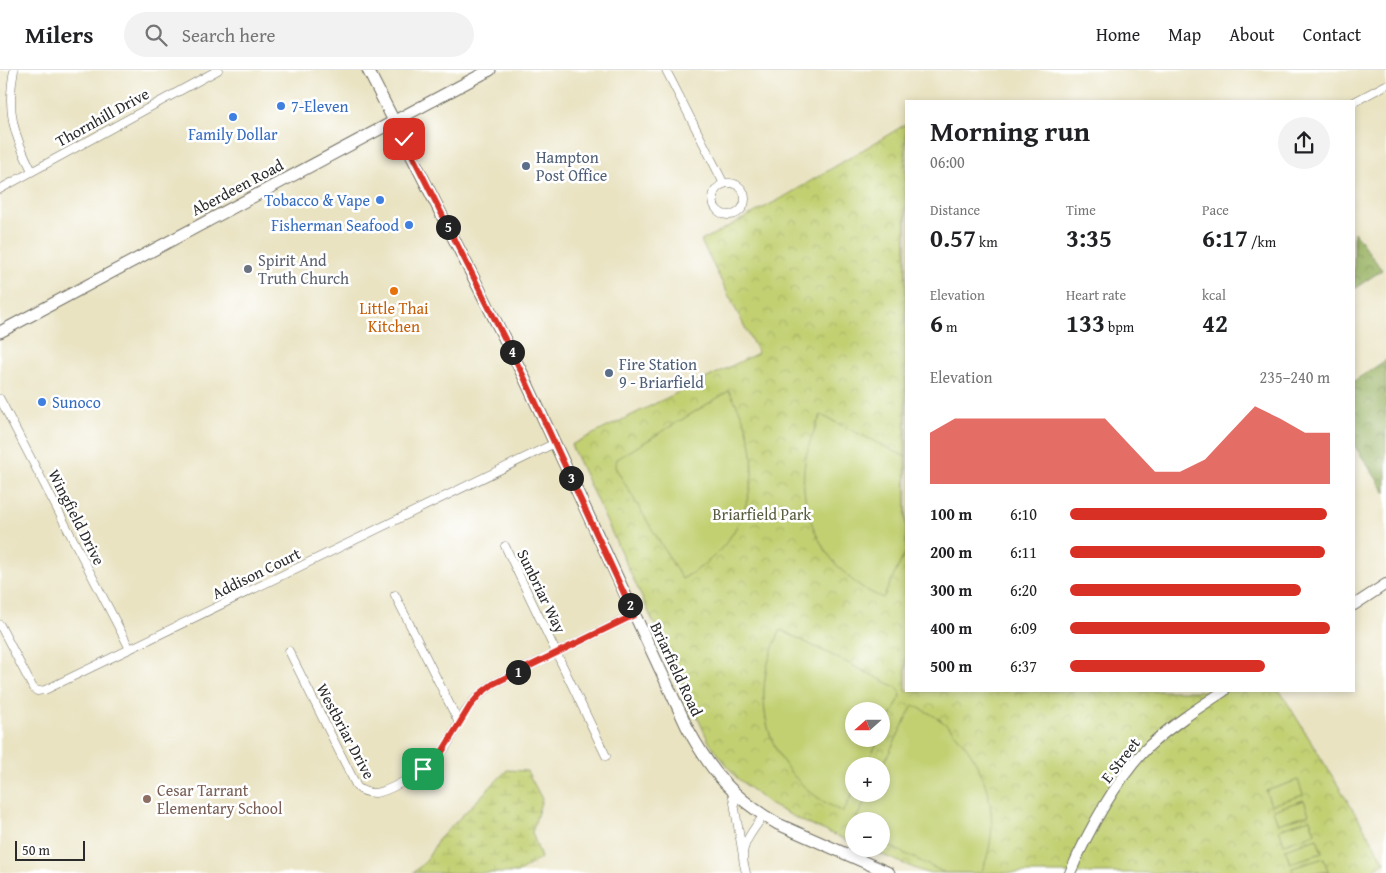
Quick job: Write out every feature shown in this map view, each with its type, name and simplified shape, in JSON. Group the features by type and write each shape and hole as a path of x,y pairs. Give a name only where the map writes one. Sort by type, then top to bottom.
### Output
{"main road":[{"name":"Briarfield Road","path":"368,70 511,349 697,747 710,766 732,791 763,816 889,873"},
{"name":"Aberdeen Road","path":"0,332 490,70"}],"street":[{"path":"14,70 10,88 13,126 20,148 32,171"},
{"name":"Thornhill Drive","path":"0,189 218,70"},
{"path":"666,70 724,184"},
{"path":"1355,101 1386,85"},
{"path":"729,183 739,186 745,195 744,206 732,215 721,213 714,205 714,195 720,186 724,184 729,183"},
{"name":"Wingfield Drive","path":"0,398 130,649"},
{"name":"Addison Court","path":"0,625 29,683 36,691 45,690 555,443"},
{"name":"Sunbriar Way","path":"505,546 606,756"},
{"path":"1355,604 1386,584"},
{"path":"395,595 459,723"},
{"name":"Westbriar Drive","path":"289,651 352,780 362,791 369,793 395,785 432,762 451,739 470,706 481,693 493,684 634,615"},
{"name":"E Street","path":"1070,873 1093,825 1126,774 1148,747 1223,692"},
{"path":"732,791 746,873"},
{"path":"742,856 747,840 763,816"}],"green space":[{"name":"Briarfield Park","path":"905,125 905,692 1281,692 1385,862 1369,873 926,873 887,857 890,857 890,812 845,812 845,839 804,822 771,805 737,778 709,742 571,445 758,353 701,241 784,197"},
{"path":"1355,233 1382,270 1355,288"},
{"path":"1386,360 1386,493 1355,446 1355,380"},
{"path":"729,391 743,419 752,452 751,482 748,498 743,513 728,540 711,559 682,579 615,467 617,459"},
{"path":"821,415 905,457 905,553 883,598 864,589 833,561 821,543 812,524 806,504 804,483 805,462"},
{"path":"781,630 898,688 901,696 890,717 890,702 845,702 845,748 875,748 870,757 845,757 845,802 848,802 843,812 818,798 797,780 781,759 770,735 765,710 764,684 770,657"},
{"path":"913,705 941,721 963,742 974,758 982,776 988,795 991,815 988,854 981,873 945,873 890,846 890,812 860,812 865,802 890,802 890,757 887,757"},
{"path":"507,770 527,771 542,799 532,832 541,858 517,873 413,873 426,861 438,840"},
{"path":"1298,780 1303,795 1271,805 1266,791"},
{"path":"1304,800 1309,814 1278,824 1273,810"},
{"path":"1310,819 1315,833 1284,844 1279,829"},
{"path":"1317,838 1322,853 1290,863 1285,849"},
{"path":"1324,858 1328,872 1293,873 1292,868"}],"place":[{"name":"7-Eleven","path":"281,106"},
{"name":"Family Dollar","path":"233,117"},
{"name":"Hampton Post Office","path":"526,166"},
{"name":"Tobacco & Vape","path":"380,200"},
{"name":"Fisherman Seafood","path":"409,225"},
{"name":"Spirit And Truth Church","path":"248,269"},
{"name":"Little Thai Kitchen","path":"394,291"},
{"name":"Fire Station 9 - Briarfield","path":"609,373"},
{"name":"Sunoco","path":"42,402"},
{"name":"Cesar Tarrant Elementary School","path":"147,799"}],"route":[{"path":"404,139 511,349 634,615 493,684 481,693 470,706 442,752 423,769"}]}
